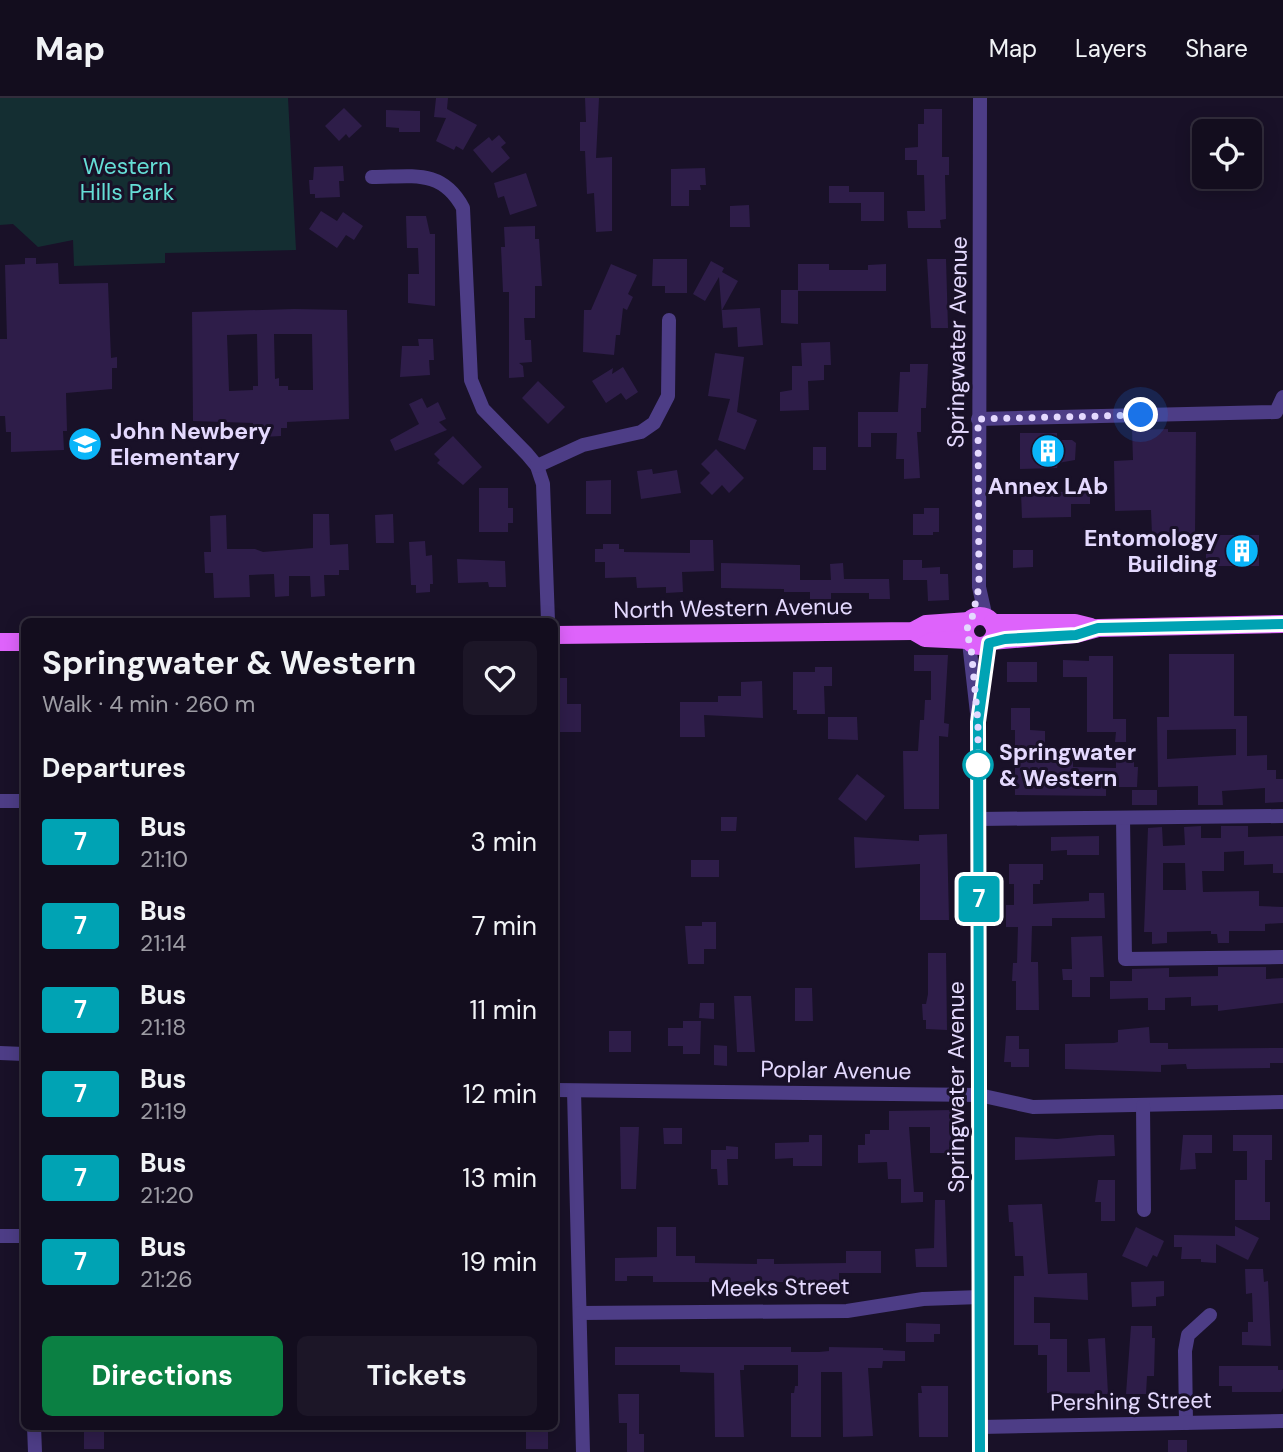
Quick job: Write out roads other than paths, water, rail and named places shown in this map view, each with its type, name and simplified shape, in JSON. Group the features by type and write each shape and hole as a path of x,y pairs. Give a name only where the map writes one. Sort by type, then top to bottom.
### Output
{"main road":[{"name":"North Western Avenue","path":"558,635 913,631 926,624 983,627 1075,623 1098,628 1283,624"},
{"name":"North Western Avenue","path":"913,631 925,638 969,641 979,646 983,627"},
{"path":"0,642 21,642"}],"street":[{"name":"Springwater Avenue","path":"980,98 978,419 979,587 983,627 978,722 980,1452"},
{"path":"372,177 422,177 438,180 457,196 464,208 471,380 483,409 537,466 545,502 548,618"},
{"path":"537,466 583,445 641,432 654,423 668,396 669,320"},
{"path":"978,419 1276,412 1283,397"},
{"name":"Springwater Avenue","path":"969,641 978,722"},
{"path":"0,801 21,801"},
{"path":"978,819 1283,816"},
{"path":"1123,818 1125,959 1283,957"},
{"path":"0,1053 21,1054"},
{"name":"Poplar Avenue","path":"558,1090 979,1095 1033,1107 1283,1102"},
{"path":"574,1091 583,1452"},
{"path":"1143,1106 1144,1210"},
{"path":"0,1236 21,1237"},
{"name":"Meeks Street","path":"580,1313 847,1311 923,1299 980,1297"},
{"path":"1186,1423 1185,1350 1188,1335 1210,1315"},
{"name":"Pershing Street","path":"980,1427 1283,1421"},
{"path":"34,1430 35,1452"}],"place":[{"name":"John Newbery Elementary","path":"85,444"},
{"name":"Annex LAb","path":"1048,451"},
{"name":"Entomology Building","path":"1242,551"},
{"name":"Springwater & Western","path":"978,765"}],"park label":[{"name":"Western Hills Park","path":"127,179"}]}
